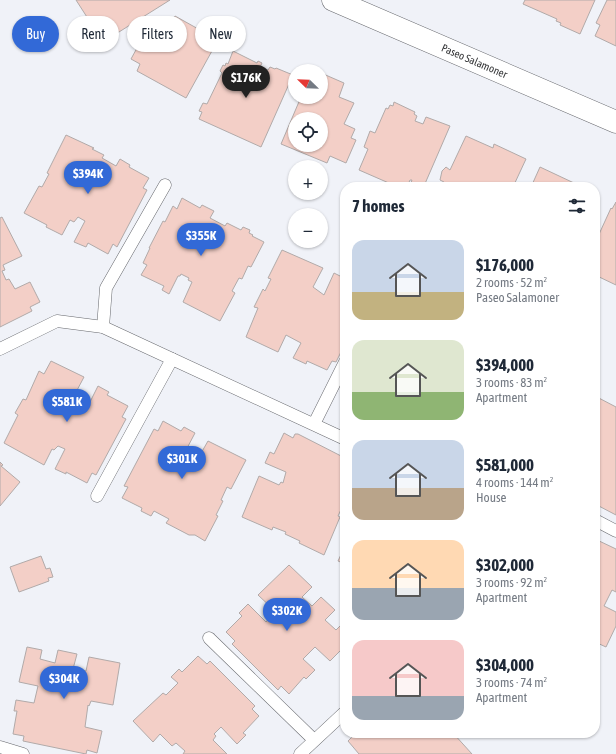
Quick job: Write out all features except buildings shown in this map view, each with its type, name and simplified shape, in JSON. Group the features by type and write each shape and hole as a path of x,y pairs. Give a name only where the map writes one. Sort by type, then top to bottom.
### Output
{"street":[{"name":"Paseo Salamoner","path":"333,0 616,122"}],"lane":[{"path":"103,327 106,288 164,185"},
{"path":"0,348 57,321 103,327 340,437"},
{"path":"97,496 172,359"},
{"path":"314,424 340,372"},
{"path":"600,523 616,531"},
{"path":"209,638 314,740"},
{"path":"300,754 340,717"},
{"path":"0,747 23,754"}]}
